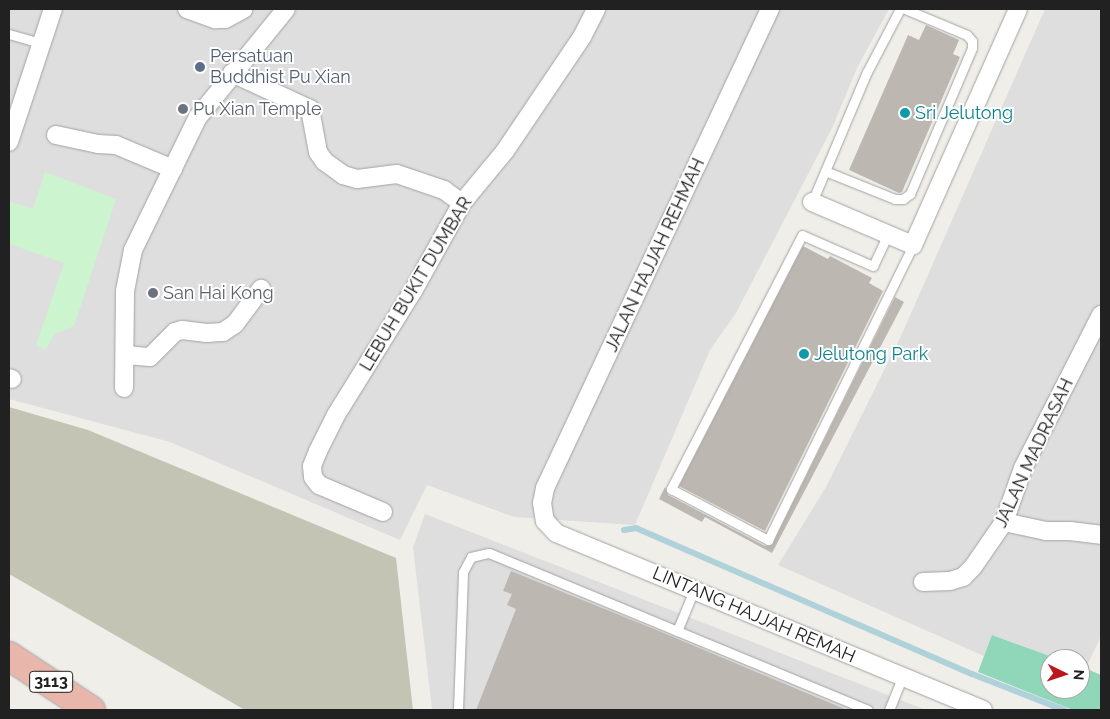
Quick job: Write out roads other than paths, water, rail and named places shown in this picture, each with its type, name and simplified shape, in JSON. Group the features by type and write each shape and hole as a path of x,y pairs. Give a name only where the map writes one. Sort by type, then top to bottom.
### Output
{"highway":[{"name":"3113","path":"9,656 91,710"}],"street":[{"path":"9,142 40,43 53,9"},
{"path":"187,9 215,20 225,20 244,9"},
{"name":"LEBUH BUKIT DUMBAR","path":"383,512 319,485 313,476 312,466 336,415 413,290 462,203 505,151 582,37 596,9"},
{"name":"JALAN HAJJAH REHMAH","path":"542,503 545,488 770,9"},
{"path":"812,202 913,245 1018,9"},
{"path":"124,388 126,355 123,328 125,291 133,250 198,117 280,10"},
{"path":"232,73 310,109 318,152 324,161 343,175 356,179 397,174 444,190 462,203"},
{"path":"56,135 98,144 116,145 173,169"},
{"path":"126,355 150,357 175,332 182,330 207,333 223,332 234,324 261,289"},
{"name":"JALAN MADRASAH","path":"923,582 963,577 973,567 1004,522 1023,468 1101,315"},
{"name":"LINTANG HAJJAH REMAH","path":"542,503 545,521 556,533 983,710"},
{"path":"1004,522 1046,531 1074,531 1101,535"}],"lane":[{"path":"812,202 868,72 900,9"},
{"path":"825,171 895,200 903,199 910,194 972,48 972,41 967,35 905,9"},
{"path":"9,34 40,43"},
{"path":"888,234 873,266 802,235 672,489 768,540 913,245"},
{"path":"458,710 463,572 471,557 489,553 868,710"},
{"path":"678,631 694,590"},
{"path":"889,710 902,676"}],"waterway":[{"path":"624,530 636,528 972,674 1064,710"}],"place":[{"name":"Persatuan Buddhist Pu Xian","path":"200,67"},
{"name":"Pu Xian Temple","path":"183,109"},
{"name":"Sri Jelutong","path":"905,113"},
{"name":"San Hai Kong","path":"153,293"},
{"name":"Jelutong Park","path":"804,354"}]}
